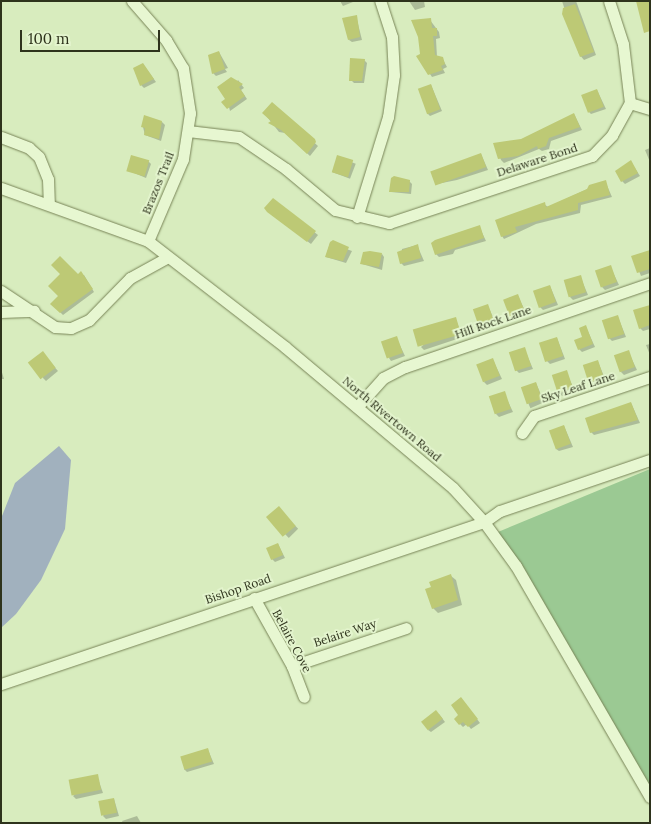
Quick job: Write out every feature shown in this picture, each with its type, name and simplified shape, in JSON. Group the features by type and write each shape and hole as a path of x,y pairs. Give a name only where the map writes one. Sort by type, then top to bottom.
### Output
{"street":[{"name":"Brazos Trail","path":"132,1 166,40 183,68 190,113 184,159 148,241"},
{"path":"357,217 388,117 394,75 392,36 380,1"},
{"path":"608,1 623,44 630,103 650,109"},
{"name":"Delaware Bond","path":"188,131 239,137 286,169 335,210 357,217 390,223 592,156 612,135 630,103"},
{"path":"1,137 29,148 39,157 48,179 49,204"},
{"name":"North Rivertown Road","path":"1,188 148,241 357,407 432,470 484,522 557,633 650,797"},
{"path":"1,291 34,311 55,327 71,328 89,320 130,278 168,256"},
{"name":"Hill Rock Lane","path":"357,407 384,378 405,367 650,283"},
{"path":"1,312 34,311"},
{"name":"Sky Leaf Lane","path":"522,433 534,416 650,377"},
{"name":"Bishop Road","path":"1,684 484,522 500,511 650,460"},
{"name":"Belaire Cove","path":"254,598 292,666 304,697"},
{"name":"Belaire Way","path":"292,666 406,628"}],"green space":[{"path":"650,469 650,805 605,711 498,532"}],"water":[{"path":"59,446 71,460 65,529 41,580 16,614 1,628 2,516 15,483"}],"building":[{"path":"636,1 650,1 650,31 644,33"},
{"path":"575,4 594,52 580,57 562,14 563,8"},
{"path":"357,15 360,37 348,40 342,18"},
{"path":"431,18 432,28 437,28 437,36 433,36 435,55 443,57 445,64 441,66 443,70 428,75 416,56 420,54 418,37 411,20"},
{"path":"219,51 225,69 212,74 208,55"},
{"path":"350,58 365,59 362,81 349,81"},
{"path":"143,63 154,79 140,86 133,68"},
{"path":"231,77 243,84 239,87 245,96 227,109 221,102 225,99 217,87"},
{"path":"431,84 440,109 427,114 418,89"},
{"path":"597,89 604,107 588,113 581,95"},
{"path":"272,102 315,139 316,142 307,154 281,130 268,123 271,121 262,113"},
{"path":"574,113 580,127 549,138 546,146 538,149 537,146 518,156 498,159 493,143 521,139"},
{"path":"144,115 162,121 159,139 144,135 145,128 141,127"},
{"path":"481,153 486,167 435,186 430,171"},
{"path":"131,155 149,160 145,177 126,171"},
{"path":"337,155 353,160 348,177 332,172"},
{"path":"631,160 638,173 621,182 615,171"},
{"path":"394,176 410,180 409,192 389,192 391,178"},
{"path":"606,180 610,195 578,203 578,210 515,227 517,232 501,237 495,220 545,202 546,207 587,189 589,185"},
{"path":"273,198 316,231 307,242 267,212 264,208"},
{"path":"480,225 484,238 435,255 431,243 435,240"},
{"path":"333,240 349,247 343,261 325,257 330,242"},
{"path":"418,244 421,258 400,264 397,252"},
{"path":"650,250 650,269 637,273 631,256"},
{"path":"363,252 382,253 379,267 360,264"},
{"path":"60,256 78,274 81,271 93,289 60,313 50,304 58,296 48,286 60,274 51,265"},
{"path":"611,265 617,282 601,288 595,271"},
{"path":"581,275 586,292 569,297 564,280"},
{"path":"550,285 556,302 539,308 533,291"},
{"path":"518,294 525,312 510,317 503,300"},
{"path":"488,304 494,321 479,326 473,309"},
{"path":"650,305 650,325 639,329 633,310"},
{"path":"618,315 624,334 608,339 602,320"},
{"path":"456,317 461,334 418,347 413,329"},
{"path":"586,325 593,344 578,350 574,340 582,337 579,328"},
{"path":"397,336 403,353 387,359 381,342"},
{"path":"557,337 563,356 545,362 539,343"},
{"path":"525,347 531,366 515,371 509,352"},
{"path":"629,350 635,367 620,372 614,355"},
{"path":"43,351 56,368 40,379 28,362"},
{"path":"493,358 500,376 483,382 476,364"},
{"path":"598,360 604,378 589,383 583,365"},
{"path":"567,370 573,388 558,393 552,375"},
{"path":"536,382 542,399 527,404 521,387"},
{"path":"505,391 511,409 495,414 489,396"},
{"path":"631,402 638,420 590,433 585,418"},
{"path":"564,425 571,444 556,449 549,430"},
{"path":"279,506 296,526 283,537 266,517"},
{"path":"278,543 283,555 271,560 266,548"},
{"path":"451,574 458,600 432,609 425,589 431,587 429,582"},
{"path":"461,697 478,719 468,727 463,722 459,725 454,719 458,715 451,705"},
{"path":"436,710 443,719 428,730 421,722"},
{"path":"208,748 212,761 184,770 180,756"},
{"path":"98,774 101,790 72,795 69,780"},
{"path":"114,798 117,813 101,816 98,801"}]}
